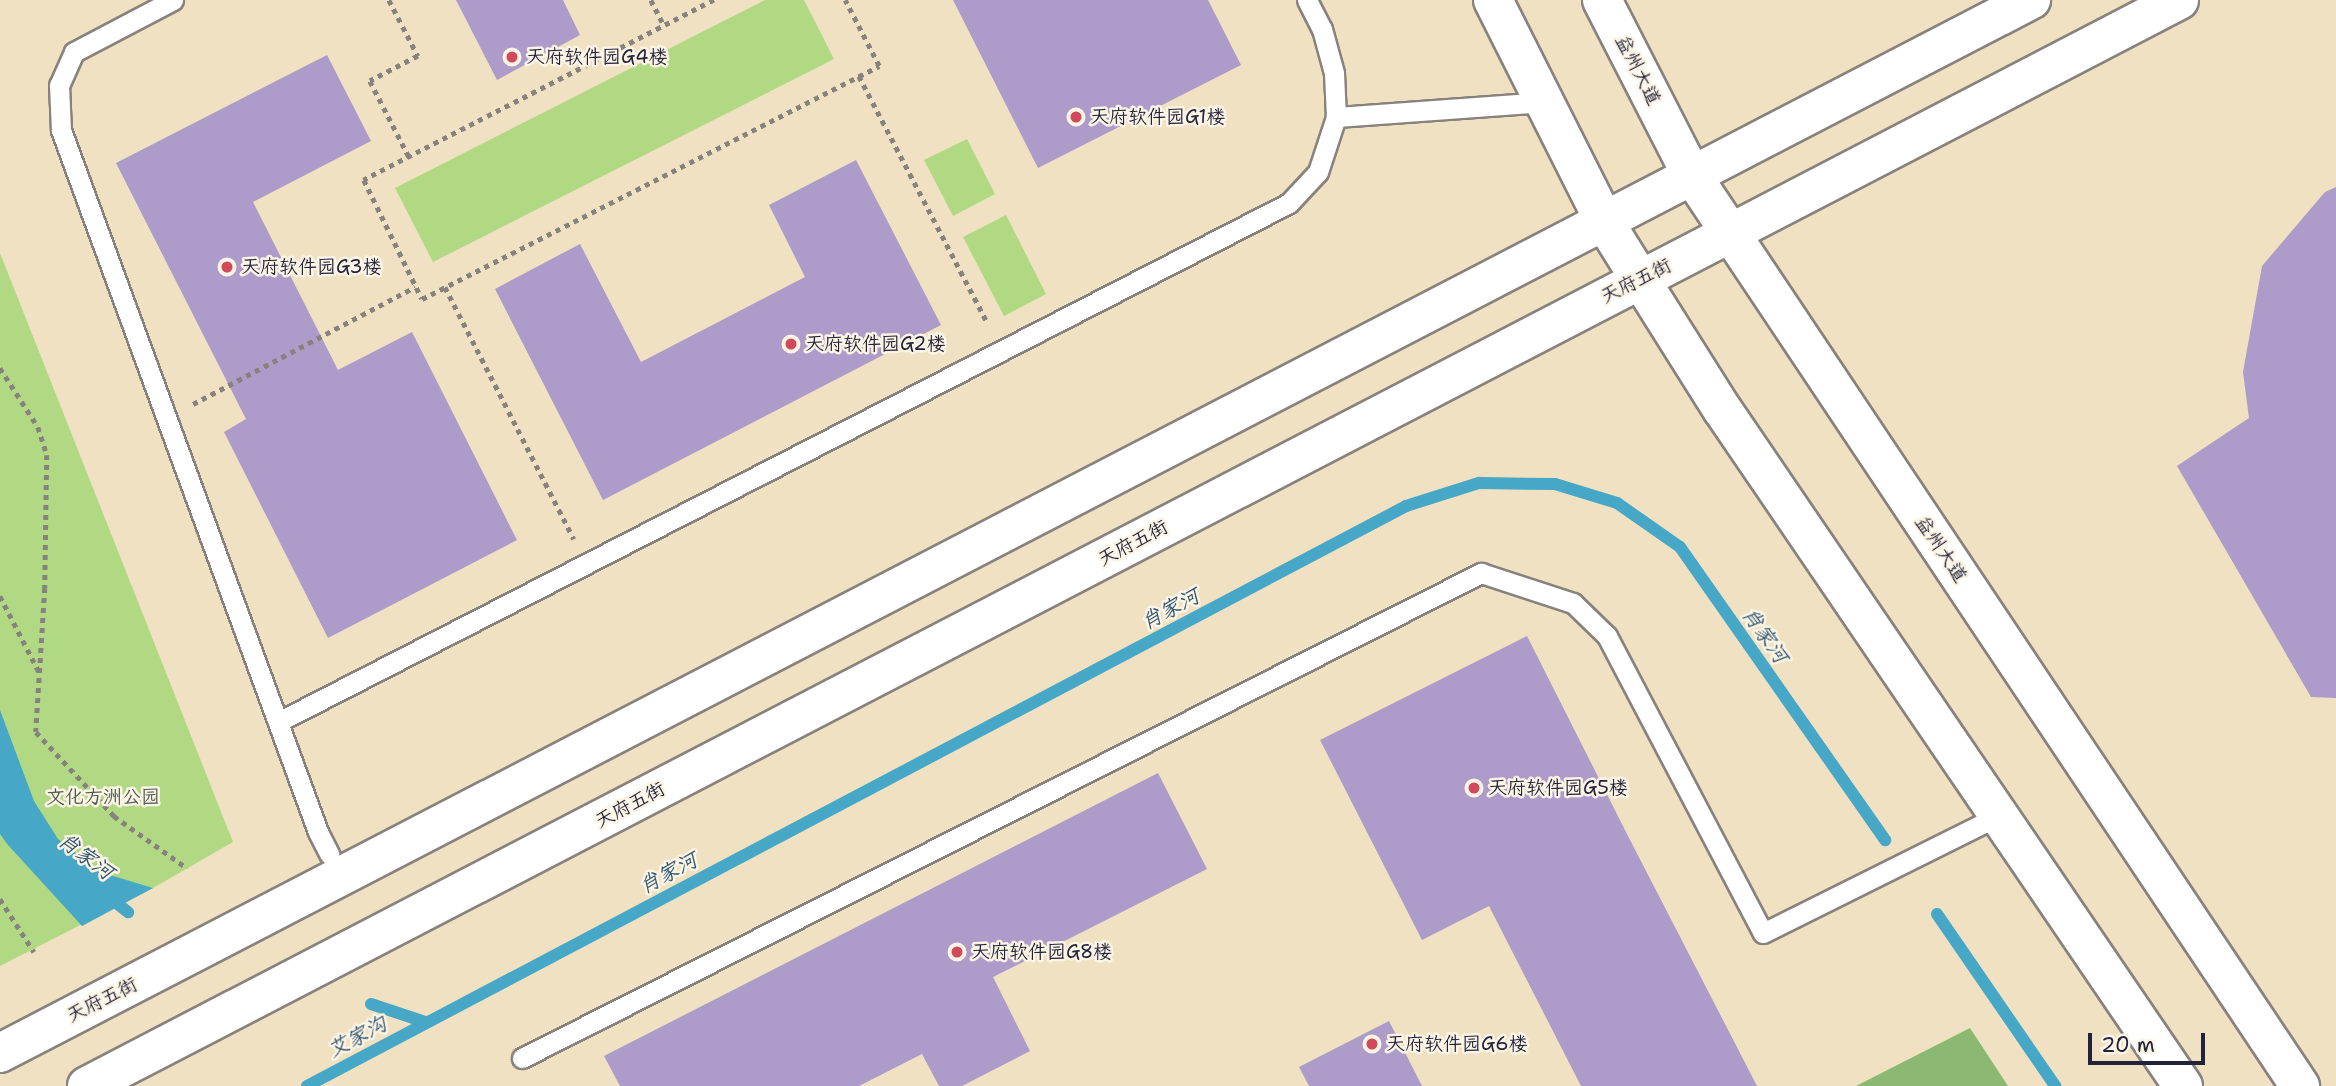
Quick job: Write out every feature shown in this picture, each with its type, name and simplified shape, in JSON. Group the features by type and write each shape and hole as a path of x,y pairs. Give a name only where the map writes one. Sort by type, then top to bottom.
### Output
{"street":[{"path":"1493,0 1605,223 1640,279 1730,420 2183,1086"},
{"name":"益州大道","path":"1602,0 1691,174 2300,1086"},
{"name":"天府五街","path":"0,1053 2031,0"},
{"name":"天府五街","path":"88,1086 2179,0"}],"lane":[{"path":"173,0 74,52 59,85 61,130 329,854"},
{"path":"278,722 1289,203 1318,172 1336,117 1334,73 1322,29 1307,0"},
{"path":"1336,117 1545,102"},
{"path":"522,1058 1481,573 1573,603 1607,636 1763,933 1998,816"}],"path":[{"path":"390,0 418,56 370,81 409,157"},
{"path":"651,0 664,26"},
{"path":"714,0 364,180 422,299 879,66 845,0"},
{"path":"859,76 1002,351"},
{"path":"167,418 415,287"},
{"path":"445,287 586,564"},
{"path":"0,368 38,427 47,455 45,588 36,732 114,816 187,868"},
{"path":"0,596 40,673"},
{"path":"0,900 34,952"}],"green space":[{"path":"765,0 804,0 834,59 433,262 395,188"},
{"path":"967,139 995,194 953,216 924,160"},
{"path":"1006,215 1046,294 1004,316 963,237"},
{"name":"文化方洲公园","path":"0,253 233,842 153,888 0,966"},
{"path":"1970,1028 2008,1086 1856,1086"}],"water":[{"path":"0,710 34,801 58,839 100,872 153,888 82,926 8,845 0,834"}],"building":[{"name":"天府软件园G4楼","path":"456,0 563,0 580,35 497,80"},
{"name":"天府软件园G1楼","path":"953,0 1208,0 1241,65 1038,168"},
{"name":"天府软件园G3楼","path":"327,55 371,141 253,202 338,370 412,332 517,540 328,638 224,432 246,419 116,163"},
{"name":"天府软件园G2楼","path":"856,160 941,325 603,500 495,289 580,244 641,362 805,277 769,205"},
{"path":"2336,187 2336,698 2311,697 2177,466 2249,418 2243,372 2262,266 2325,192"},
{"path":"1527,636 1757,1086 1581,1086 1489,906 1422,940 1320,740"},
{"name":"天府软件园G8楼","path":"1158,773 1207,869 993,977 1030,1051 962,1086 939,1086 922,1054 859,1086 620,1086 604,1056"},
{"name":"天府软件园G6楼","path":"1389,1021 1422,1086 1309,1086 1299,1067"}],"waterway":[{"name":"肖家河","path":"307,1086 1406,506 1479,483 1555,484 1617,503 1680,547 1885,840"},
{"name":"肖家河","path":"108,896 128,912"},
{"name":"肖家河","path":"1937,914 2055,1086"},
{"name":"肖家河","path":"371,1004 425,1022"}],"place":[{"name":"天府软件园G4楼","path":"512,57"},
{"name":"天府软件园G1楼","path":"1076,117"},
{"name":"天府软件园G3楼","path":"227,267"},
{"name":"天府软件园G2楼","path":"791,344"},
{"name":"天府软件园G5楼","path":"1474,788"},
{"name":"天府软件园G8楼","path":"957,952"},
{"name":"天府软件园G6楼","path":"1372,1044"}],"water label":[{"name":"艾家沟","path":"357,1037"}]}
